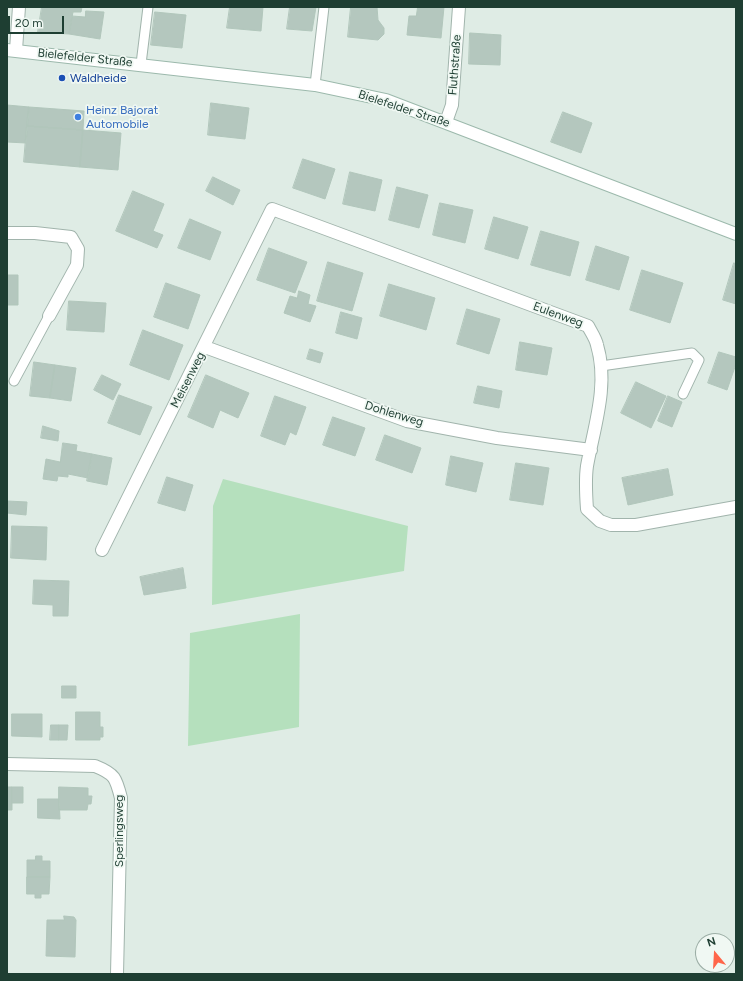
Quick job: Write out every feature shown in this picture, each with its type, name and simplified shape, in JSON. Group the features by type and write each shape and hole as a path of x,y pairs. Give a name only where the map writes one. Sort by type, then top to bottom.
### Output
{"street":[{"path":"11,50 19,7"},
{"name":"Fluthstraße","path":"446,122 452,106 459,7"},
{"name":"Bielefelder Straße","path":"11,50 315,85 386,100 736,234"},
{"name":"Meisenweg","path":"102,550 205,347 272,209"},
{"name":"Eulenweg","path":"272,209 588,326 597,344 601,366 599,413 585,487 586,509 600,521 611,526 636,525 736,507"},
{"path":"7,233 35,233 71,237 78,249 77,265 49,316"},
{"name":"Dohlenweg","path":"205,347 407,420 497,438 591,450"},
{"name":"Sperlingsweg","path":"7,764 95,766 108,771 116,779 121,798 117,974"}],"lane":[{"path":"141,64 148,7"},
{"path":"315,85 324,7"},
{"path":"14,381 49,316"},
{"path":"601,366 692,353 699,360 683,394"}],"green space":[{"path":"223,479 408,526 404,571 212,605 213,506"},
{"path":"300,614 299,727 188,746 190,633"}],"building":[{"path":"42,7 82,7 81,12 73,12 69,34 38,32"},
{"path":"230,7 263,7 261,31 227,28"},
{"path":"290,7 316,7 312,31 287,29"},
{"path":"351,7 377,7 378,20 384,28 384,34 378,40 348,37"},
{"path":"418,7 444,7 441,38 407,35 409,16 416,16"},
{"path":"86,11 104,12 100,39 69,34 72,16 85,17"},
{"path":"155,12 186,15 182,48 151,45"},
{"path":"470,33 501,35 500,65 469,64"},
{"path":"211,103 249,108 245,139 208,135"},
{"path":"7,105 29,107 26,143 7,142"},
{"path":"29,107 84,111 83,130 27,126"},
{"path":"563,112 592,123 581,153 551,142"},
{"path":"27,126 83,130 80,167 24,162"},
{"path":"83,130 121,133 118,170 80,167"},
{"path":"303,159 335,169 325,199 293,188"},
{"path":"350,172 382,180 375,211 343,204"},
{"path":"213,177 240,190 233,205 206,191"},
{"path":"397,187 428,195 419,228 389,220"},
{"path":"133,191 164,204 153,231 163,235 157,248 116,231"},
{"path":"440,203 473,210 465,243 433,235"},
{"path":"494,217 528,227 518,259 485,249"},
{"path":"190,219 221,232 210,260 178,248"},
{"path":"541,231 579,242 570,276 531,265"},
{"path":"596,246 629,257 619,290 586,280"},
{"path":"269,248 307,262 295,293 257,280"},
{"path":"328,262 363,273 352,311 317,301"},
{"path":"734,263 736,264 736,304 723,300"},
{"path":"642,270 683,283 670,323 630,310"},
{"path":"7,275 18,275 18,305 7,305"},
{"path":"166,283 200,295 188,329 154,317"},
{"path":"389,284 435,298 426,330 380,316"},
{"path":"299,291 310,295 308,304 316,306 310,322 284,313 290,296 297,298"},
{"path":"69,301 106,303 104,332 67,330"},
{"path":"467,309 500,319 489,354 457,344"},
{"path":"341,312 362,318 357,339 336,333"},
{"path":"143,330 183,345 169,380 130,365"},
{"path":"520,342 552,348 547,375 516,370"},
{"path":"310,349 323,353 320,363 307,359"},
{"path":"719,352 736,357 736,364 727,390 708,383"},
{"path":"34,362 55,365 50,398 30,396"},
{"path":"55,365 76,368 71,401 50,398"},
{"path":"102,375 121,384 113,400 94,390"},
{"path":"206,375 249,393 238,418 220,410 213,428 188,417"},
{"path":"636,382 666,396 651,428 621,413"},
{"path":"478,386 502,391 499,408 474,403"},
{"path":"119,395 152,407 140,435 108,423"},
{"path":"275,396 306,407 296,435 290,432 285,445 261,436"},
{"path":"668,396 682,402 672,427 658,421"},
{"path":"333,417 365,428 355,456 323,445"},
{"path":"43,426 59,431 58,441 41,438"},
{"path":"385,435 421,448 412,473 376,460"},
{"path":"63,443 77,445 76,451 92,454 88,478 68,474 68,477 58,476 57,481 43,479 46,459 60,462"},
{"path":"92,454 112,458 107,485 87,481"},
{"path":"451,456 483,463 476,492 446,485"},
{"path":"516,463 549,468 543,505 510,500"},
{"path":"668,469 673,495 628,505 622,478"},
{"path":"167,477 193,485 185,511 158,503"},
{"path":"7,501 27,502 26,515 7,513"},
{"path":"12,526 47,527 46,560 11,558"},
{"path":"183,568 186,588 144,595 140,577"},
{"path":"34,580 69,581 68,616 53,616 53,605 33,604"},
{"path":"62,686 76,686 76,698 62,698"},
{"path":"76,712 100,712 100,727 103,727 103,737 100,737 100,740 76,740"},
{"path":"12,714 42,714 42,737 12,736"},
{"path":"51,725 59,725 59,740 50,740"},
{"path":"59,725 68,725 67,740 59,740"},
{"path":"7,787 12,787 12,810 7,810"},
{"path":"12,787 23,787 23,803 12,803"},
{"path":"59,787 88,788 88,796 92,796 91,804 88,804 87,810 59,810"},
{"path":"38,799 59,799 60,819 38,818"},
{"path":"36,856 42,856 42,861 50,861 50,877 27,877 27,860 35,860"},
{"path":"27,877 50,877 49,894 41,894 41,898 35,898 35,894 27,894"},
{"path":"64,916 74,917 76,920 75,957 46,956 47,920 64,920"}],"place":[{"name":"Waldheide","path":"62,78"},
{"name":"Heinz Bajorat Automobile","path":"78,117"}]}
